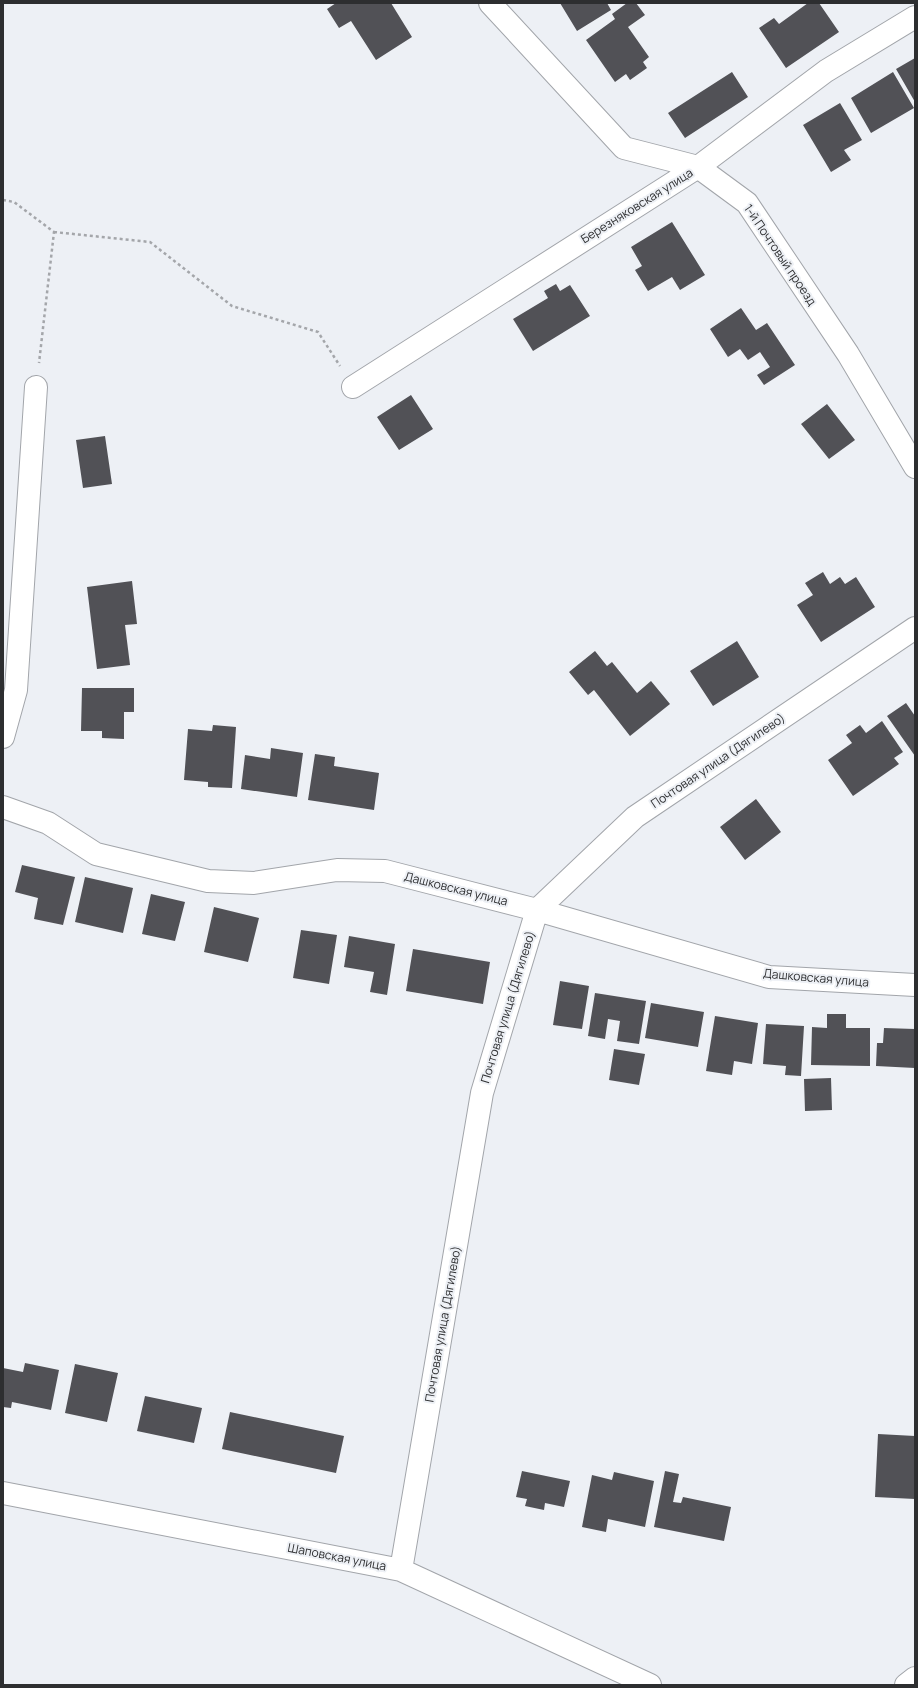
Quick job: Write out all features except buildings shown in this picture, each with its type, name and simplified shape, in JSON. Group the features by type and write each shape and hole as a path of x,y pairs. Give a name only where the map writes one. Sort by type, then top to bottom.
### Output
{"street":[{"name":"1-й Почтовый проезд","path":"490,3 624,148 698,167 746,203 848,354 915,468"},
{"name":"Березняковская улица","path":"353,387 698,167 826,71 915,17"},
{"path":"3,737 16,690 36,386"},
{"name":"Почтовая улица (Дягилево)","path":"400,1570 482,1093 537,910 636,817 915,628"},
{"name":"Дашковская улица","path":"3,807 48,823 96,854 208,881 254,883 337,870 385,871 537,910 769,977 915,985"},
{"name":"Шаповская улица","path":"3,1493 400,1570 650,1685"},
{"path":"906,1685 915,1678"}],"path":[{"path":"3,200 14,202 54,232 150,242 232,306 318,332 353,387"},
{"path":"36,386 54,232"}]}
